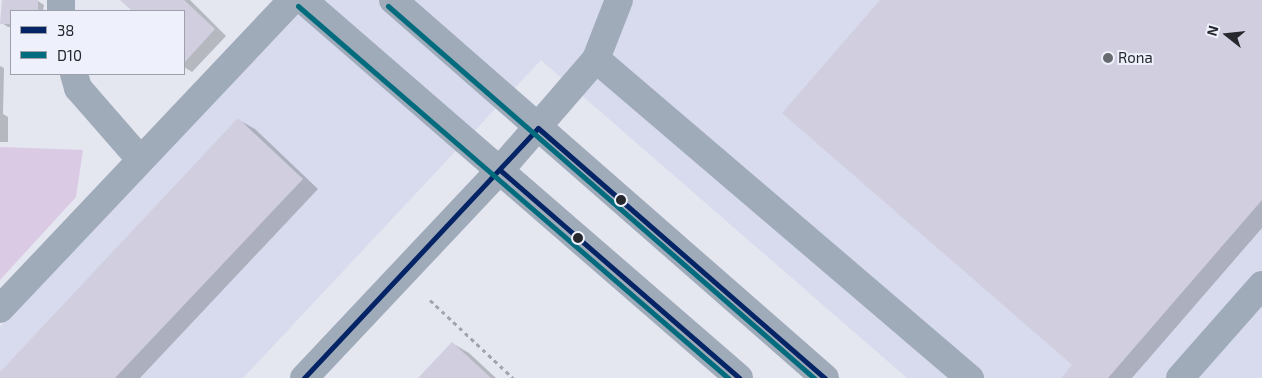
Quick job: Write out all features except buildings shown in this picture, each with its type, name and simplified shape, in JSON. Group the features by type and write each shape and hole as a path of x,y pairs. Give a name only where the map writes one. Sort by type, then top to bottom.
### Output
{"street":[{"path":"0,309 140,158 292,0"},
{"path":"303,0 739,378"},
{"path":"393,0 825,378"},
{"path":"304,378 500,170 596,59 619,0"},
{"path":"596,59 970,378"},
{"path":"74,75 78,88 140,158"},
{"path":"1180,378 1262,285"}],"path":[{"path":"430,300 513,378"}],"shaded area":[{"path":"311,0 1262,0 1262,378 907,378 541,60 243,378 0,378 0,327"},
{"path":"0,147 83,150 76,197 0,280"}],"transit line":[{"name":"D10","path":"298,6 728,378"},
{"name":"D10","path":"388,6 814,378"},
{"name":"38","path":"304,378 538,128 825,378"},
{"name":"38","path":"500,170 739,378"}],"place":[{"name":"Rona","path":"1108,58"}]}
